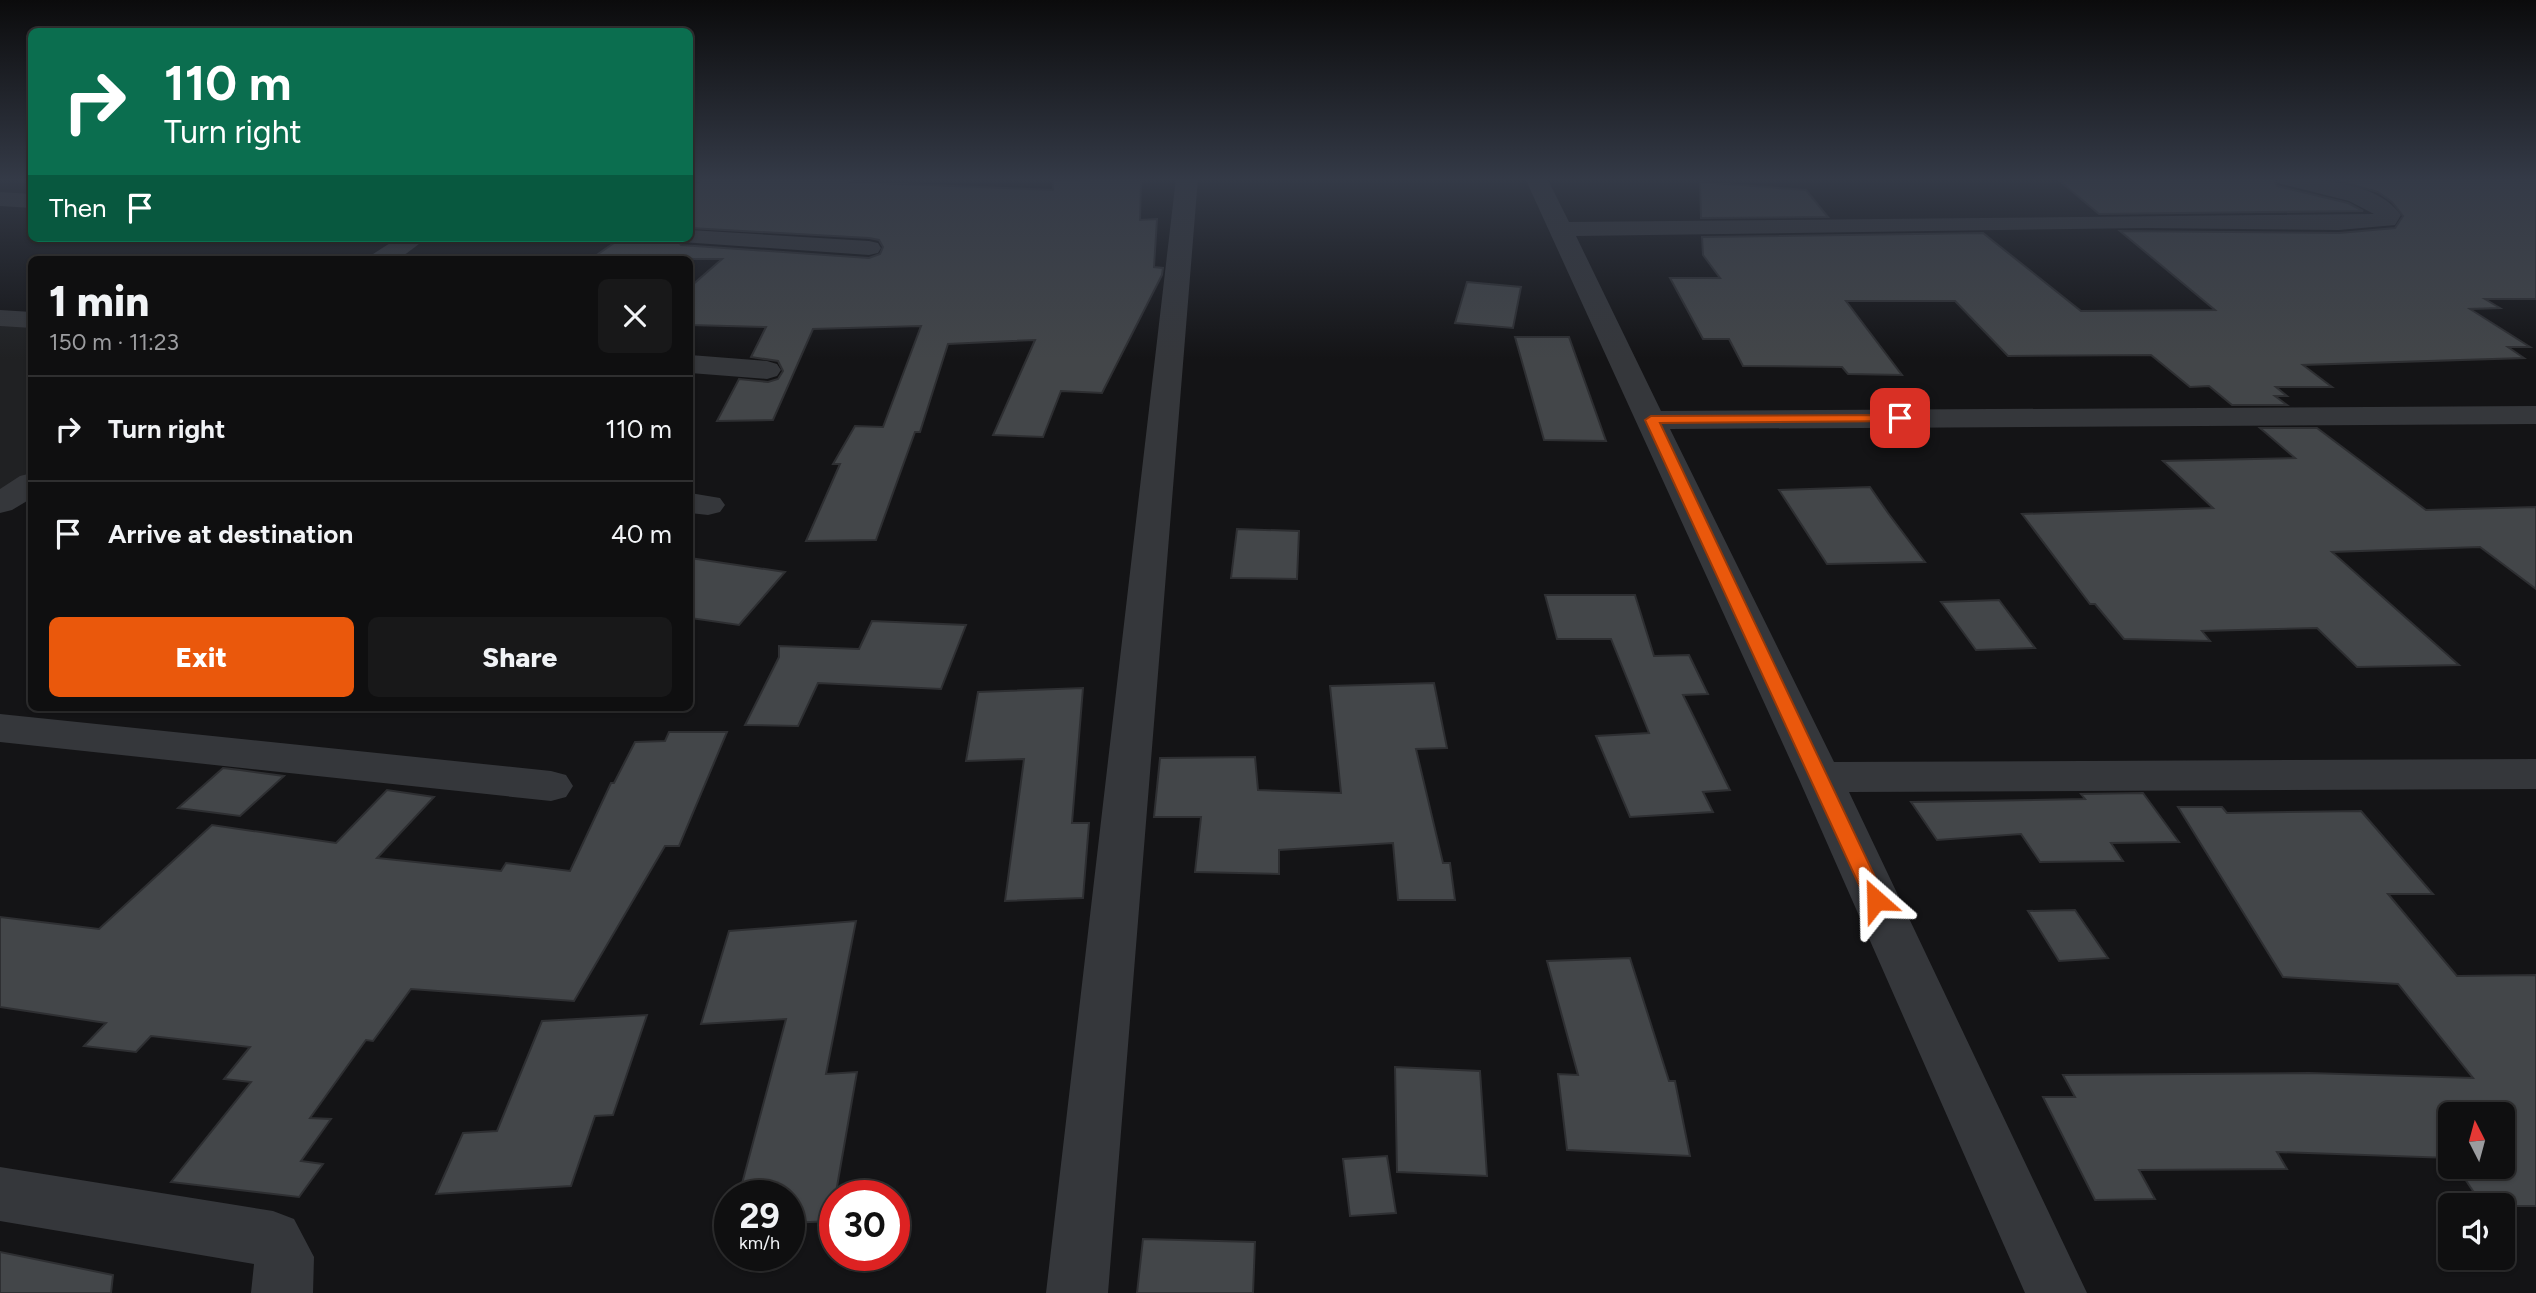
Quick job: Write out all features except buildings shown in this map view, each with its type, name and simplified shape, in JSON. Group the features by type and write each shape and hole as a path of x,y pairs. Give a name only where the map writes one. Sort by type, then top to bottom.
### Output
{"street":[{"path":"712,238 869,248"},
{"path":"1077,1293 1181,238"},
{"path":"1563,238 1820,777 2056,1293"},
{"path":"387,256 409,242"},
{"path":"0,318 28,320"},
{"path":"693,364 767,370"},
{"path":"1651,420 2536,415"},
{"path":"0,503 28,486"},
{"path":"0,728 551,786"},
{"path":"1820,777 2536,774"},
{"path":"0,1194 273,1239 284,1258 282,1293"}],"shaded area":[{"path":"0,322 28,323 28,485 0,503"}],"route":[{"path":"1876,900 1651,420 1900,418"}]}
